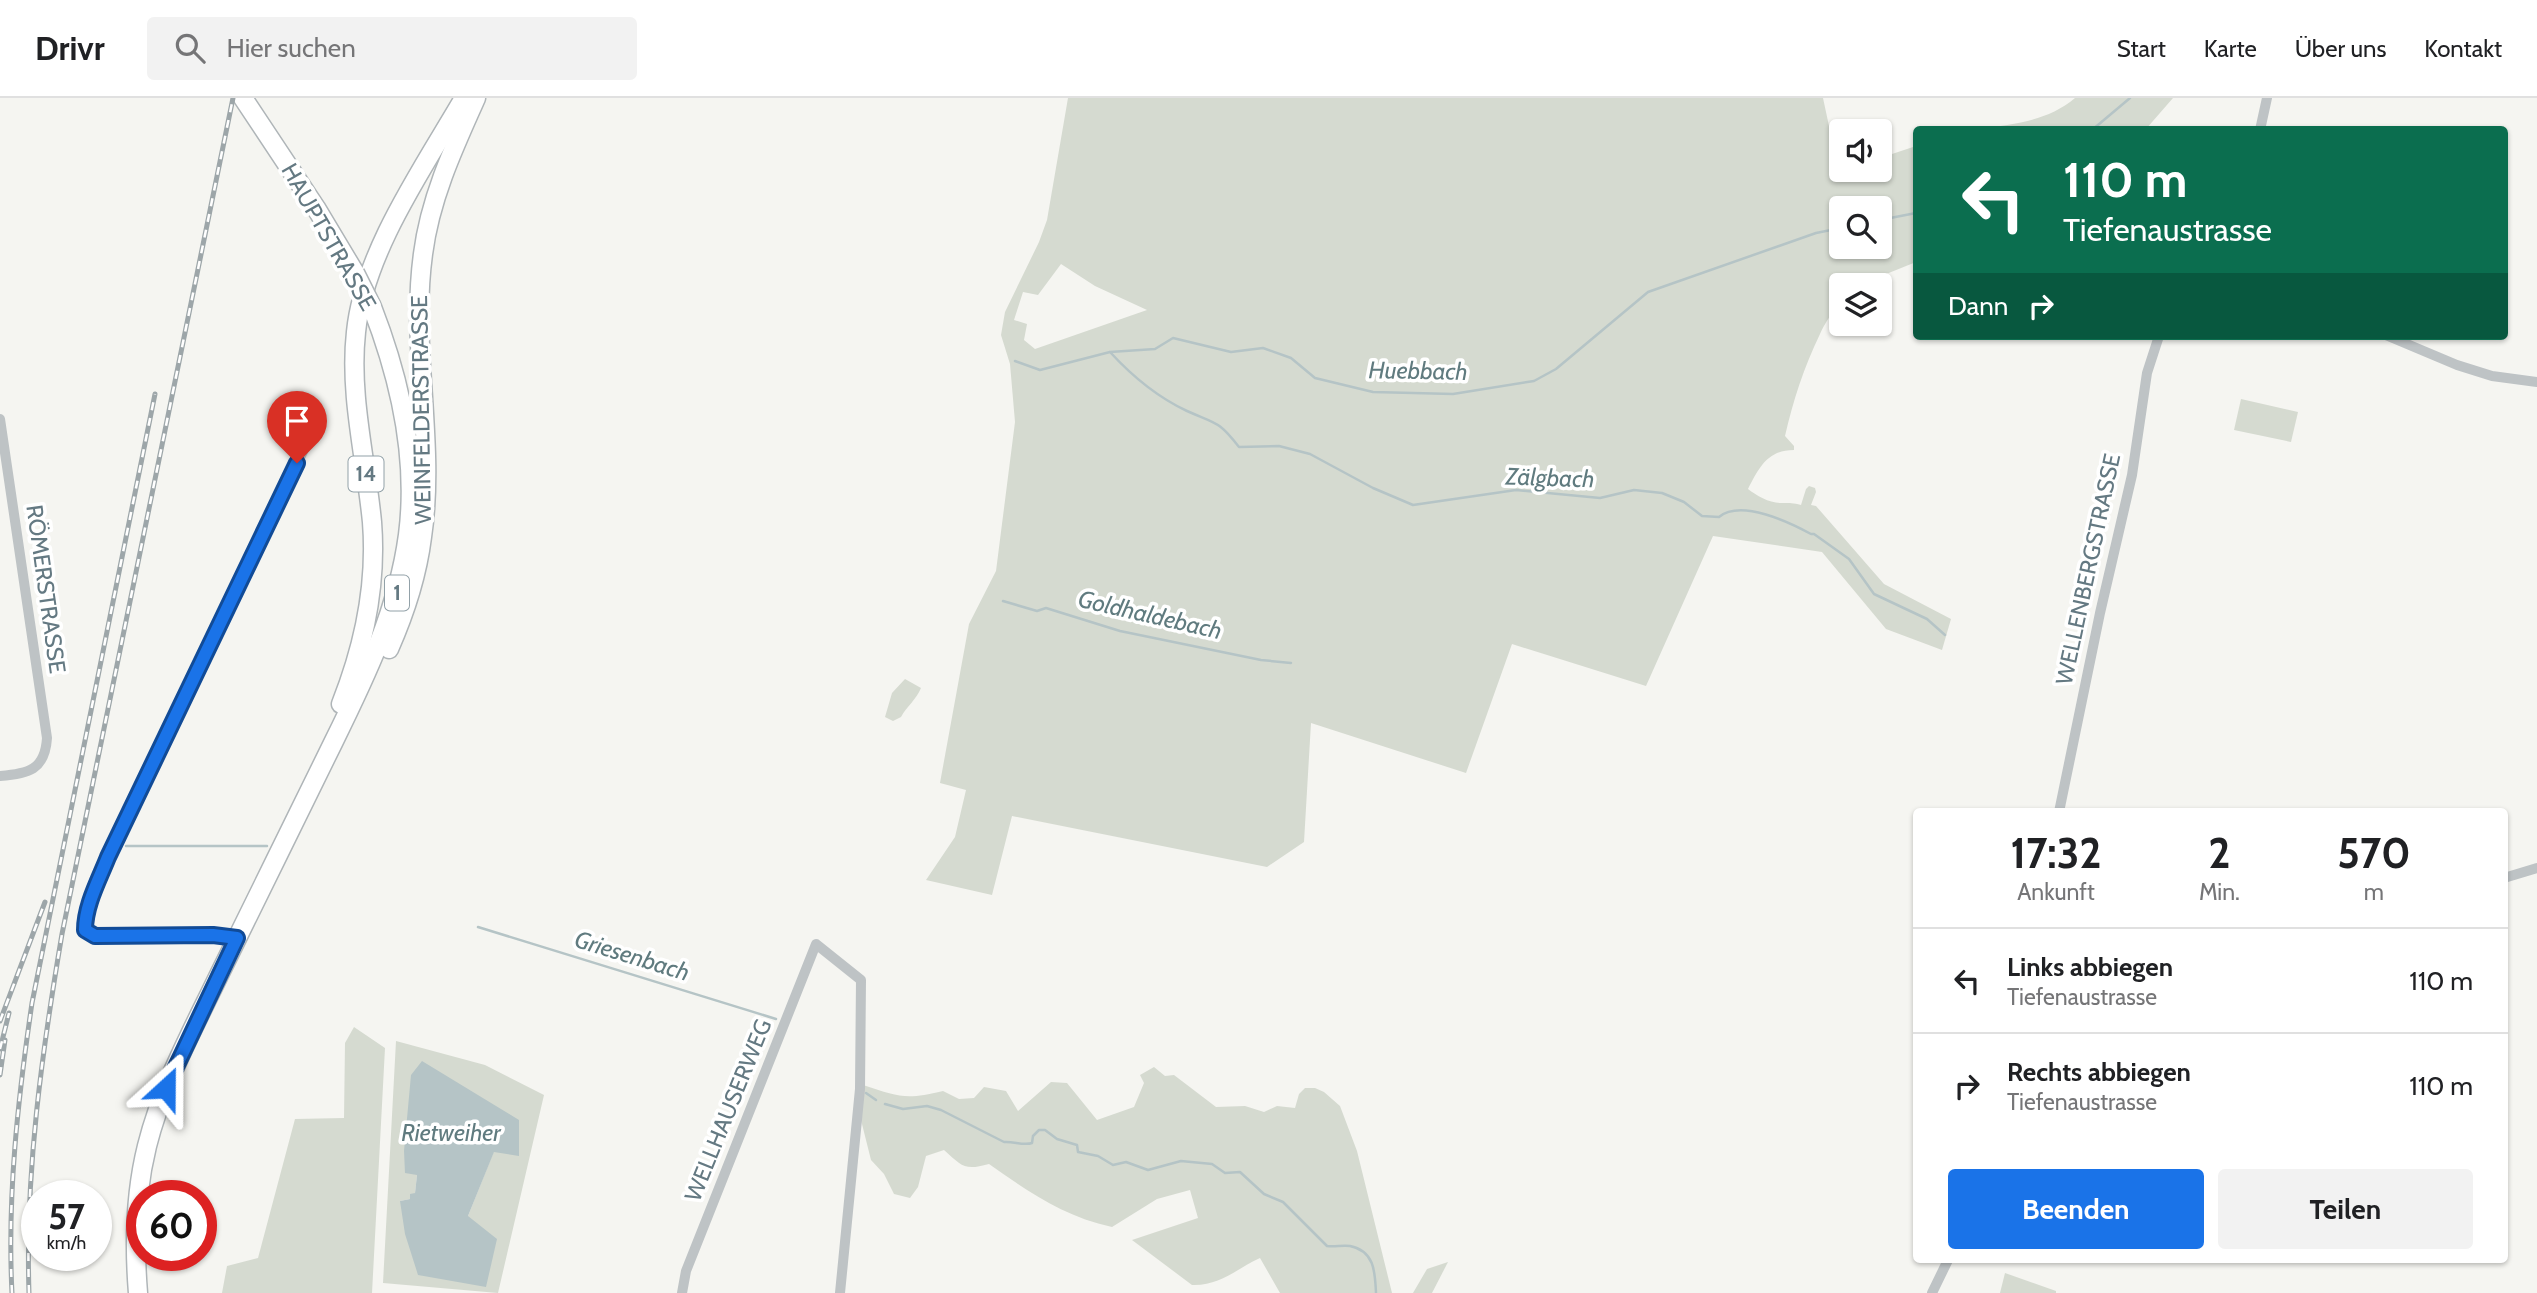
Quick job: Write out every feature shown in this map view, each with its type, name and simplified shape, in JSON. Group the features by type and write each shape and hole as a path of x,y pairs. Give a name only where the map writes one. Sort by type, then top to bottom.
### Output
{"main road":[{"name":"HAUPTSTRASSE","path":"243,98 355,273 372,307 387,345 398,385 410,457 408,533 394,603 365,680 277,859"},
{"name":"14","path":"277,859 299,797 351,678 369,609 373,566 372,524 355,367 356,330 367,277 378,251 464,98"},
{"name":"WEINFELDERSTRASSE","path":"277,859 326,780 402,620 415,579 423,535 425,499 419,329 422,255 438,188 476,98"},
{"name":"1","path":"138,1293 136,1224 139,1188 149,1137 171,1075 277,859"}],"street":[{"path":"2261,126 2267,98"},
{"name":"WELLENBERGSTRASSE","path":"2060,808 2094,638 2132,475 2147,373 2158,340"},
{"path":"2398,340 2457,365 2492,376 2537,382"},
{"name":"RÖMERSTRASSE","path":"0,419 47,738 44,756 39,764 24,774 0,776"},
{"path":"237,938 213,935 95,936 85,930 85,922 108,857 308,441"},
{"path":"2508,877 2537,868"},
{"name":"WELLHAUSERWEG","path":"682,1293 686,1271 816,944 861,980 860,1089 840,1293"},
{"path":"1932,1293 1947,1263"}],"shaded area":[{"path":"1068,98 1823,98 1829,126 1829,182 1892,182 1892,154 1913,147 1913,263 1889,273 1829,273 1829,318 1809,359 1785,436 1794,446 1794,450 1770,457 1760,467 1748,489 1769,501 1801,505 1806,489 1809,486 1815,488 1811,505 1816,506 1884,584 1951,619 1942,650 1886,629 1822,552 1713,536 1646,686 1512,644 1466,773 1311,723 1304,842 1267,867 1012,816 992,895 926,880 955,837 966,790 940,783 969,624 996,571 1015,422 1010,364 1001,335 1005,312 1047,220","holes":["1061,264 1095,286 1147,310 1035,349 1024,340 1027,324 1014,320 1023,292 1038,295"]},
{"path":"2075,98 2173,98 2149,126 1999,126 2042,117"},
{"path":"2241,399 2298,412 2291,442 2234,430"},
{"path":"905,679 921,688 901,717 893,721 885,717 892,693"},
{"path":"354,1027 385,1048 372,1293 222,1293 227,1266 258,1258 295,1119 344,1118 345,1043"},
{"path":"396,1041 485,1065 544,1095 498,1293 383,1283","holes":["519,1120 519,1155 494,1151 468,1216 400,1201 410,1199 415,1193 417,1175"]},
{"path":"1154,1067 1165,1076 1174,1075 1216,1107 1245,1106 1264,1112 1277,1106 1295,1108 1299,1094 1305,1088 1324,1092 1340,1106 1357,1151 1392,1293 1280,1293 1260,1258 1219,1280 1192,1285 1132,1240 1198,1218 1190,1190 1157,1199 1112,1227 1062,1210 989,1164 964,1166 944,1150 926,1156 918,1187 910,1198 894,1194 884,1174 871,1160 861,1120 863,1085 903,1096 920,1096 943,1091 959,1099 974,1098 984,1087 1006,1091 1018,1111 1051,1082 1067,1083 1097,1120 1134,1107 1144,1083 1140,1075"},
{"path":"1448,1262 1432,1293 1413,1293 1427,1269"},
{"path":"2005,1273 2056,1291 2056,1293 2000,1293"}],"water":[{"name":"Rietweiher","path":"422,1061 519,1120 519,1156 494,1152 468,1216 497,1239 486,1287 418,1275 405,1234 400,1201 410,1199 410,1194 415,1193 417,1175 405,1173 404,1151 411,1075"}],"waterway":[{"name":"Huebbach","path":"2097,126 2130,98"},
{"name":"Huebbach","path":"1892,218 1913,214"},
{"name":"Huebbach","path":"1015,361 1040,370 1110,352 1155,349 1173,338 1231,352 1263,348 1291,358 1315,378 1373,392 1453,394 1534,381 1556,369 1648,292 1829,230"},
{"name":"Zälgbach","path":"1110,352 1155,393 1216,424 1239,447 1279,446 1310,454 1373,488 1413,505 1516,490 1600,498 1634,490 1662,493 1684,502 1702,516 1719,517 1740,510 1765,514 1814,534 1849,559 1874,594 1927,619 1945,635"},
{"name":"Goldhaldebach","path":"1003,601 1037,611 1046,608 1120,631 1261,660 1291,663"},
{"name":"Griesenbach","path":"126,846 267,846"},
{"name":"Griesenbach","path":"478,927 776,1019"},
{"path":"866,1093 876,1100"},
{"name":"Griesenbach","path":"885,1104 903,1109 927,1106 941,1110 1004,1142 1032,1143 1033,1136 1039,1130 1045,1130 1057,1139 1077,1145 1078,1152 1098,1156 1113,1165 1126,1162 1148,1170 1181,1161 1212,1164 1225,1173 1240,1172 1264,1194 1283,1202 1327,1246 1350,1246 1364,1253 1372,1264 1376,1293"}],"railway":[{"path":"29,1293 32,1157 62,934 233,98"},
{"path":"12,1293 11,1220 15,1147 32,1003 155,394"},
{"path":"0,1021 45,902"},
{"path":"0,1049 9,1013"},
{"path":"0,1075 5,1040"}],"route":[{"path":"166,1088 237,938 213,935 95,936 85,930 85,922 108,857 297,463"}]}
